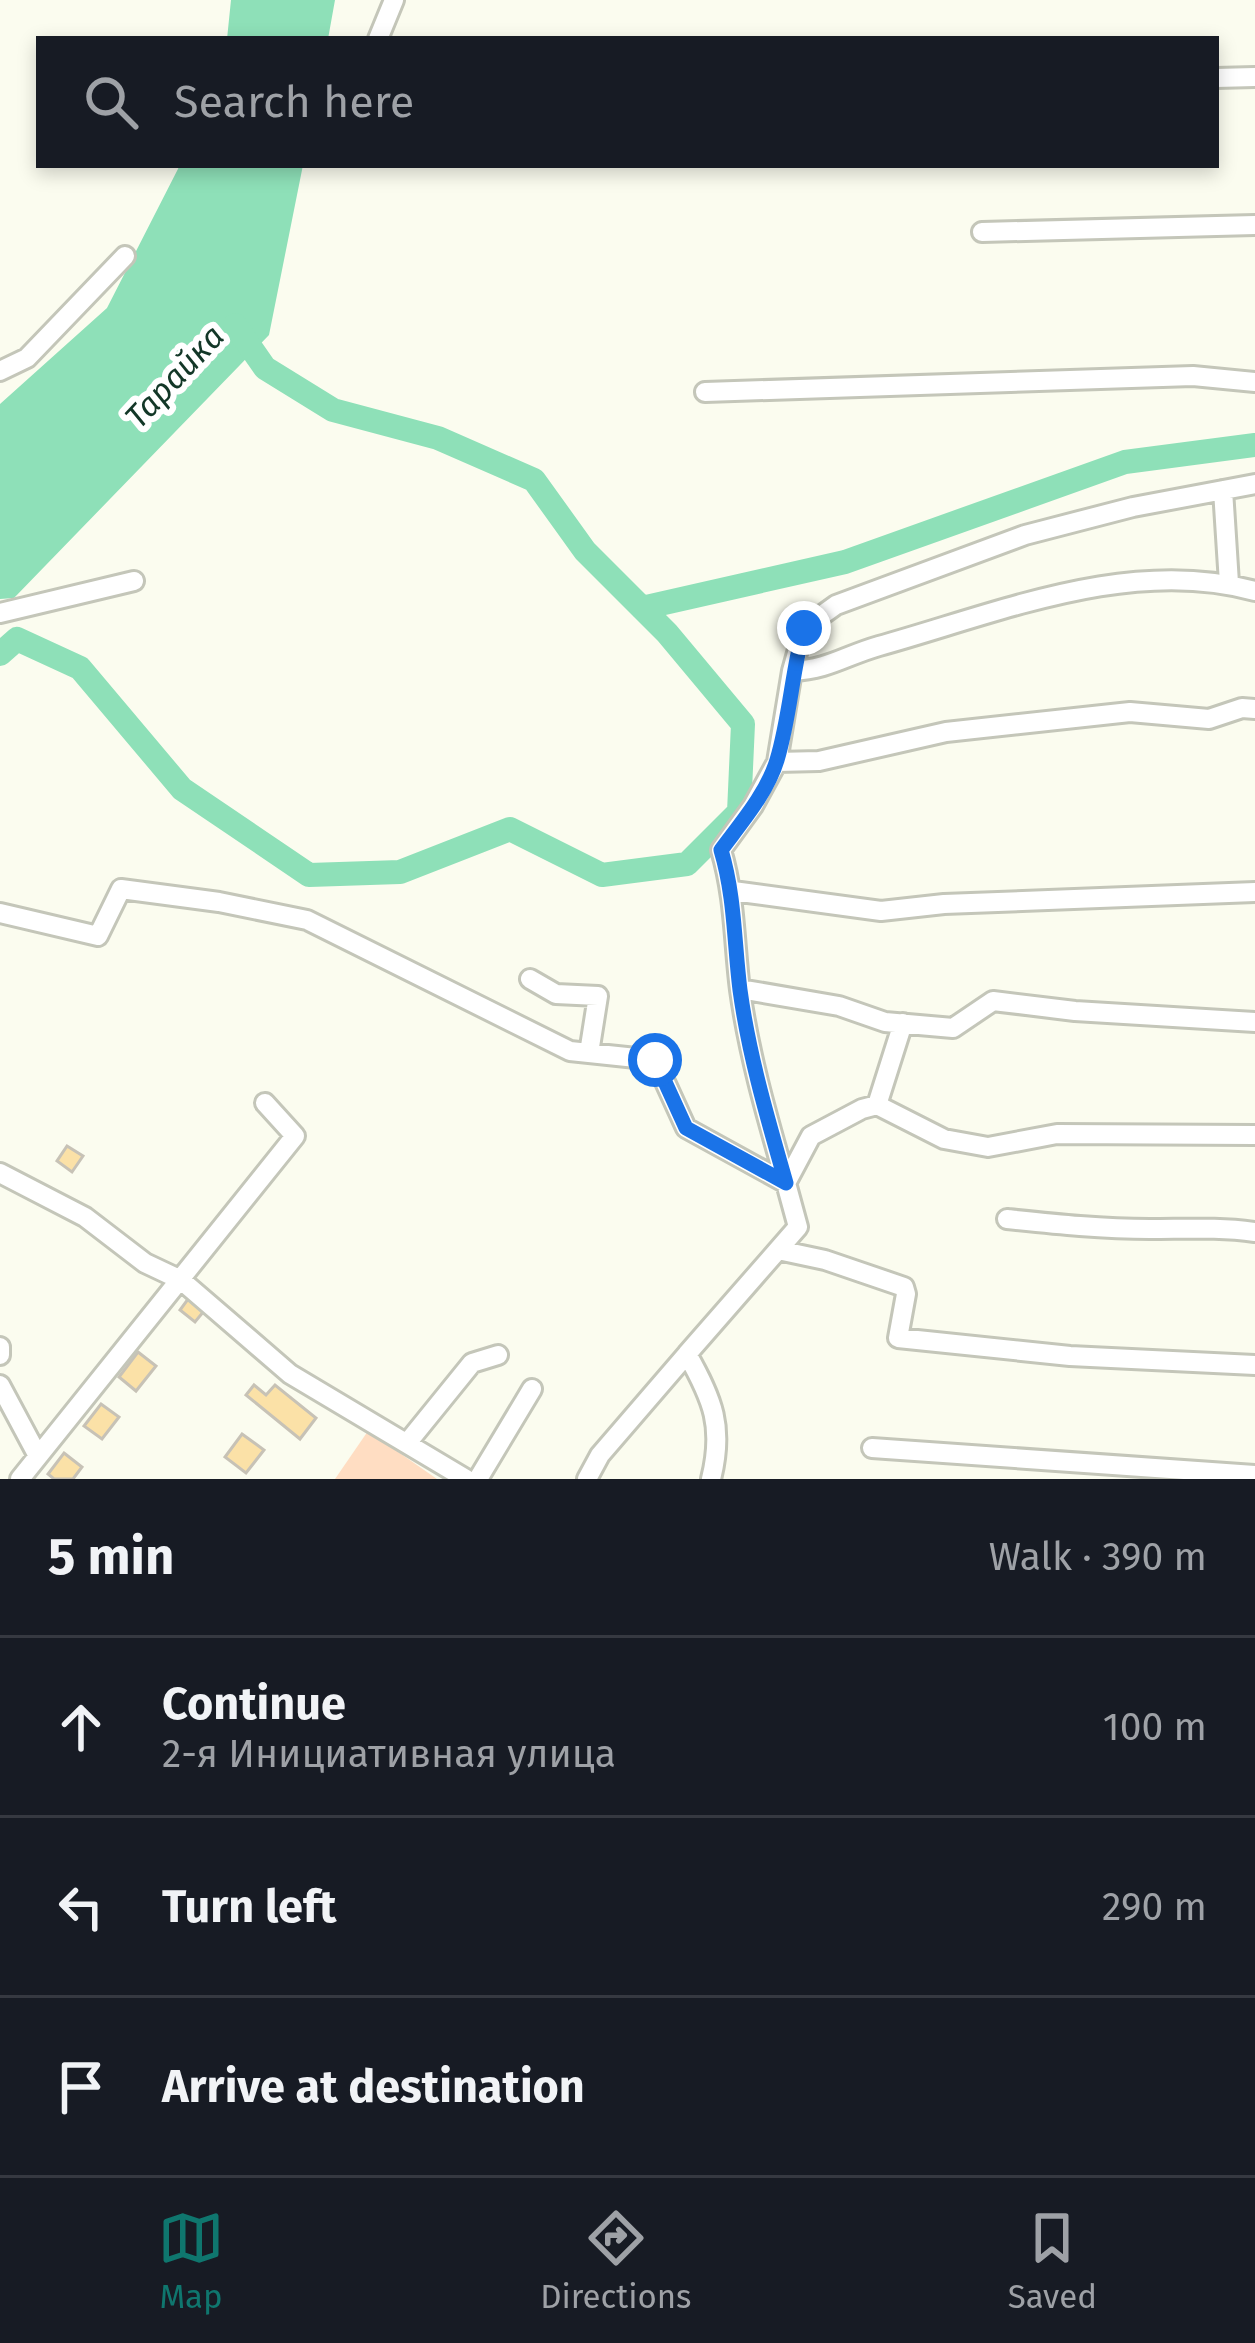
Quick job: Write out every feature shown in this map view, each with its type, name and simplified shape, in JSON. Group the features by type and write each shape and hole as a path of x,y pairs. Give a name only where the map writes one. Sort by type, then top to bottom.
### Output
{"street":[{"path":"379,36 394,0"},
{"path":"1219,78 1255,77"},
{"path":"982,232 1255,225"},
{"path":"0,371 27,358 125,256"},
{"path":"705,392 1192,376 1255,382"},
{"path":"587,1479 600,1455 798,1227 759,1089 740,989 733,891 721,850 777,762 804,628 836,604 1025,535 1132,507 1255,484"},
{"path":"1223,490 1229,583"},
{"path":"0,613 134,581"},
{"path":"792,671 824,670 866,650 1014,606 1127,581 1229,583 1255,590"},
{"path":"777,762 819,760 946,732 1130,712 1210,719 1242,708 1255,709"},
{"path":"0,913 98,936 121,890 219,902 307,920 570,1051 655,1060 686,1128 786,1183"},
{"path":"733,891 881,911 944,904 1255,892"},
{"path":"530,979 556,994 598,996 589,1053"},
{"path":"740,989 903,1023 952,1028 993,1001 1255,1022"},
{"path":"877,1106 903,1023"},
{"path":"20,1479 295,1136 265,1102"},
{"path":"786,1183 811,1136 862,1108 877,1106 944,1139 988,1147 1057,1133 1255,1136"},
{"path":"0,1174 85,1217 145,1263 181,1280 290,1374 466,1479"},
{"path":"1007,1219 1071,1226 1210,1226 1255,1232"},
{"path":"778,1250 825,1260 904,1287 898,1338 1070,1356 1255,1365"},
{"path":"687,1354 711,1395 719,1445 711,1479"},
{"path":"408,1442 472,1363 498,1355"},
{"path":"0,1384 38,1456"},
{"path":"478,1479 532,1389"},
{"path":"872,1448 1255,1475"}],"shaded area":[{"path":"368,1431 437,1479 335,1479"}],"water":[{"path":"231,0 335,0 329,36 227,36"},
{"name":"Тарайка","path":"178,168 302,168 269,335 14,598 0,599 0,404 107,308"}],"building":[{"path":"67,1146 83,1156 72,1172 57,1161"},
{"path":"188,1299 204,1311 195,1322 180,1310"},
{"path":"138,1352 156,1366 136,1391 119,1377"},
{"path":"254,1385 266,1395 275,1385 316,1418 300,1439 246,1395"},
{"path":"101,1404 119,1417 102,1439 84,1426"},
{"path":"242,1434 264,1450 246,1473 225,1457"},
{"path":"64,1453 82,1467 73,1479 54,1479 48,1474"}],"waterway":[{"name":"Тарайка","path":"0,654 17,639 80,668 182,789 309,875 400,872 510,829 602,875 687,864 739,812 743,724 667,633 585,551 534,480 438,438 333,410 265,368 235,325"},
{"path":"642,608 845,562 1125,462 1255,445"}],"route":[{"path":"655,1060 686,1128 786,1183 759,1089 740,989 733,891 721,850 777,762 804,628"}]}
